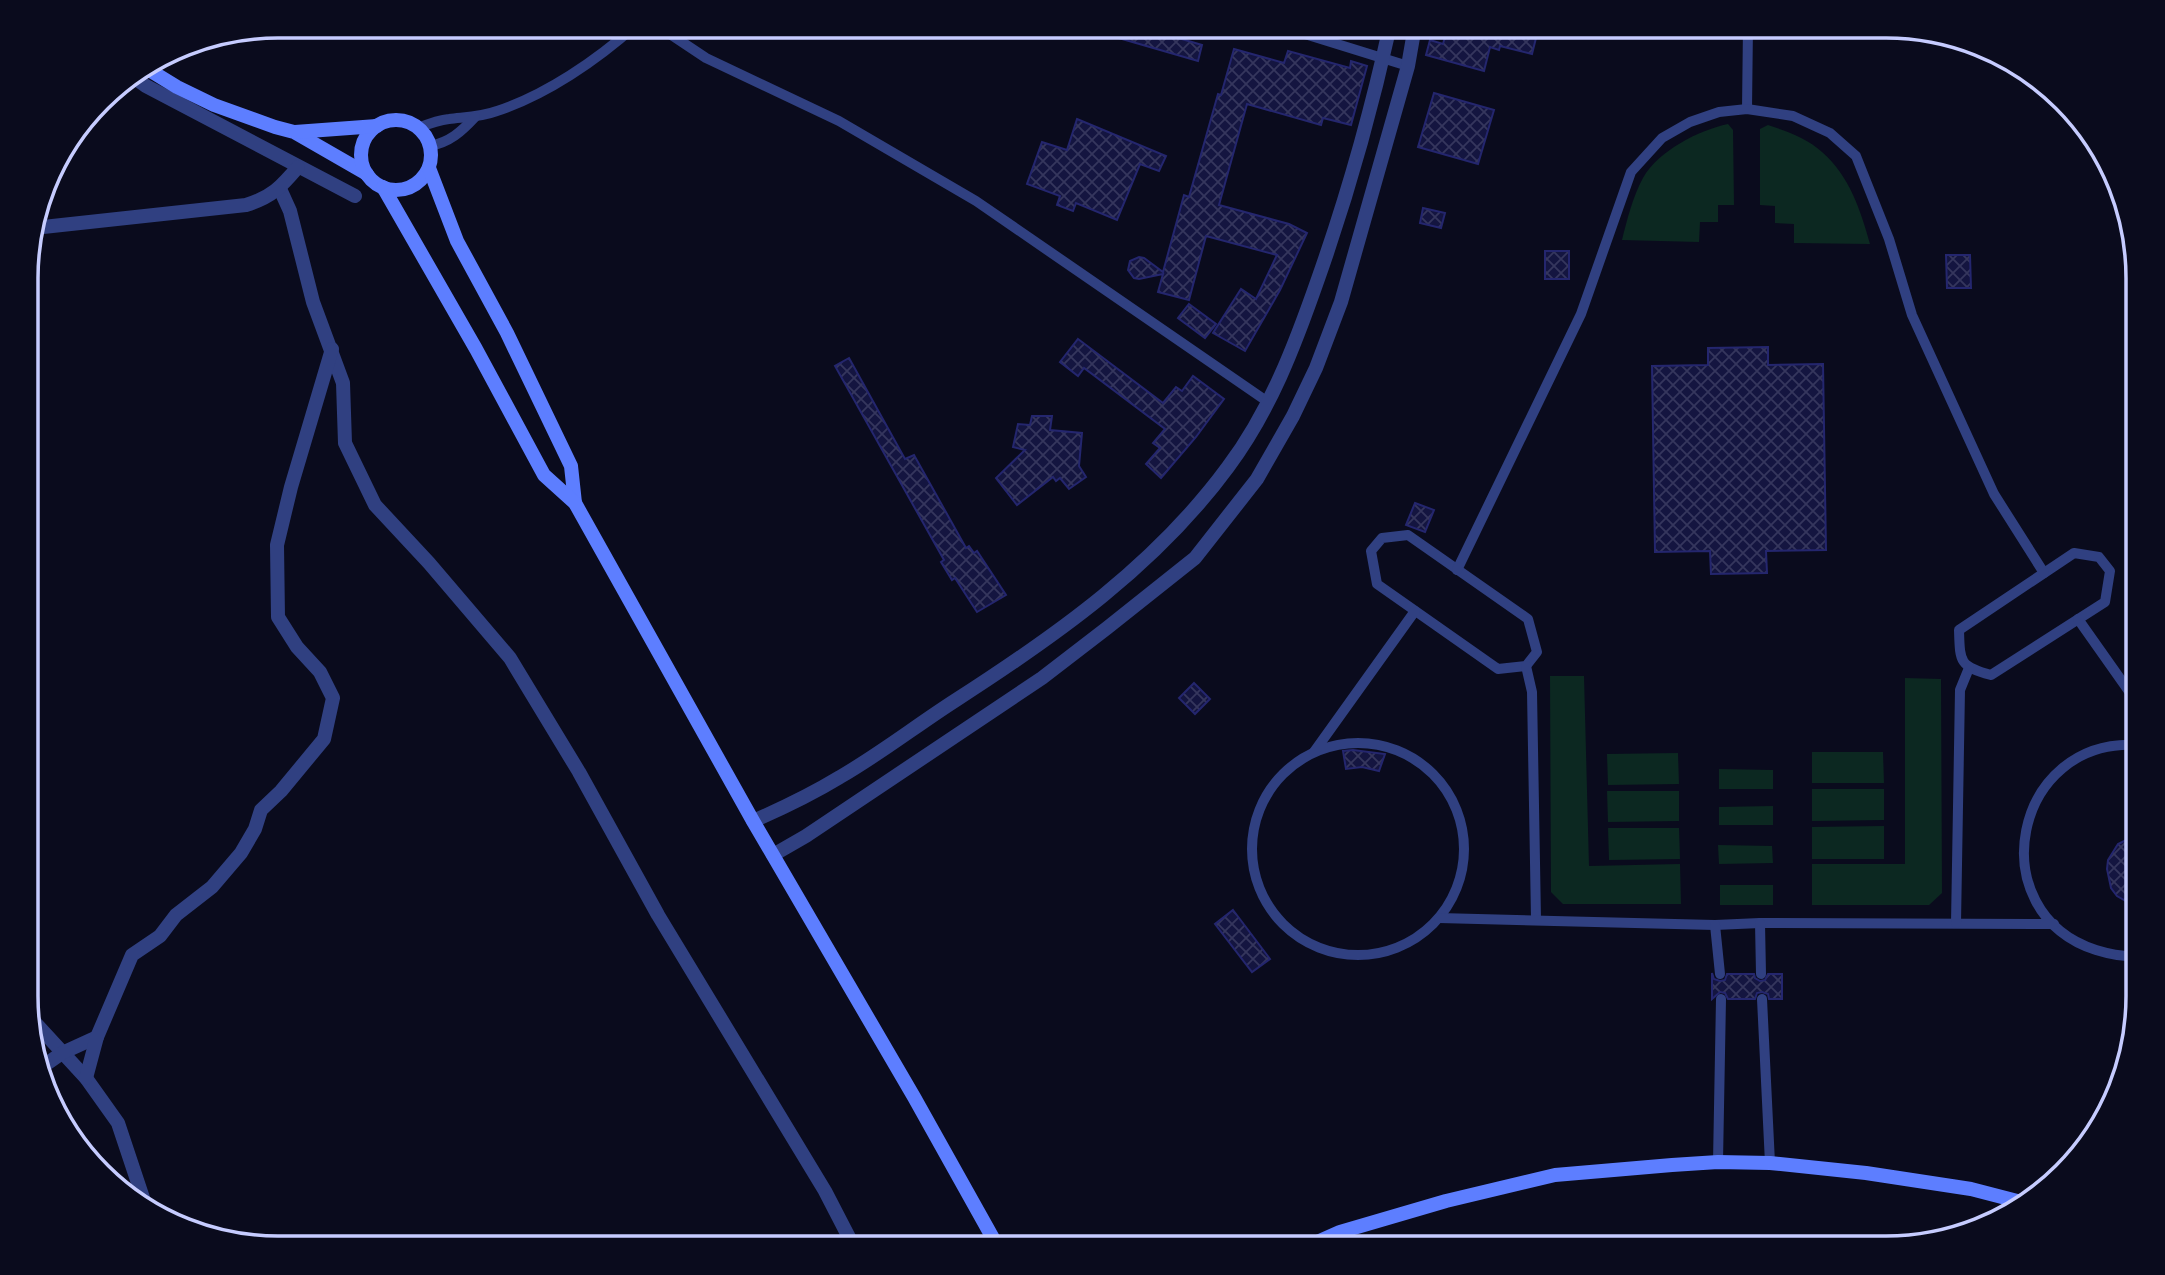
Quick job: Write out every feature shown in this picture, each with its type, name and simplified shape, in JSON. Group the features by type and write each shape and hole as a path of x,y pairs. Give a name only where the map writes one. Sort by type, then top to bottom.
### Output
{"main road":[{"path":"154,73 177,88 214,105 294,132 367,174"},
{"path":"398,120 418,128 430,146 429,168 423,177 405,189 394,190 371,180 362,164 361,153 363,142 369,133 387,121 398,120"},
{"path":"294,132 377,126"},
{"path":"429,168 457,241 507,334 571,466 575,503"},
{"path":"383,187 476,349 544,475 575,503 753,821 992,1236"},
{"path":"1330,1236 1446,1202 1555,1175 1717,1162 1770,1163 1866,1173 1971,1189 2013,1200"}],"street":[{"path":"753,821 842,776 1024,656 1111,591 1188,516 1229,466 1268,402 1289,356 1335,229 1387,38"},
{"path":"774,855 1042,678 1195,558 1256,479 1293,416 1316,368 1341,302 1408,66 1413,38"},
{"path":"141,82 355,196"},
{"path":"45,227 246,205 265,199 280,189 298,167"},
{"path":"280,189 290,211 313,302 343,383 345,443 375,505 510,657 579,772 658,915 825,1191 848,1236"},
{"path":"86,1078 97,1037 132,955 160,936 176,915 212,887 241,853 255,829 261,810 281,791 324,739 333,698 320,672 297,647 278,617 277,545 291,487 332,349"},
{"path":"41,1030 86,1078 118,1123 141,1193"},
{"path":"48,1063 97,1037"}],"lane":[{"path":"1319,38 1408,66"},
{"path":"1747,109 1748,38"},
{"path":"418,128 448,119 475,117 498,111 531,97 594,59 621,39"},
{"path":"677,39 706,58 839,121 976,201 1268,402"},
{"path":"1457,569 1581,314 1631,173 1662,138 1690,122 1719,112 1747,109 1793,116 1830,133 1856,156 1889,239 1912,315 1994,494 2044,573"},
{"path":"430,146 444,143 459,134 475,117"},
{"path":"1408,535 1528,619 1537,652 1526,666 1498,669 1415,611 1377,584 1371,551 1382,538 1408,535"},
{"path":"2074,553 2099,557 2110,571 2105,602 1991,675 1969,668 1959,655 1959,630 2044,573 2074,553"},
{"path":"1314,752 1415,611"},
{"path":"2078,620 2126,687"},
{"path":"1526,666 1532,692 1536,919"},
{"path":"1956,923 1960,690 1969,668"},
{"path":"1335,745 1380,745 1401,752 1422,764 1437,778 1452,800 1462,826 1464,844 1464,864 1458,885 1439,918 1425,932 1400,946 1361,955 1337,953 1298,937 1268,905 1253,868 1253,827 1263,800 1276,781 1292,765 1314,752 1335,745"},
{"path":"2126,746 2107,747 2086,754 2064,767 2048,782 2035,802 2026,829 2024,849 2025,869 2035,898 2054,924 2085,946 2109,954 2126,955"},
{"path":"1439,918 1715,925 2054,924"},
{"path":"1760,923 1761,974"},
{"path":"1715,925 1720,974"},
{"path":"1717,1162 1721,999"},
{"path":"1762,999 1770,1163"}],"green space":[{"path":"1728,124 1733,130 1734,205 1718,205 1718,222 1700,222 1699,242 1622,240 1636,192 1650,168 1680,143"},
{"path":"1768,125 1789,132 1816,147 1840,171 1853,194 1870,244 1794,243 1794,224 1775,223 1775,206 1760,205 1760,129"},
{"path":"1550,676 1584,676 1589,866 1680,864 1681,904 1563,904 1551,892"},
{"path":"1905,678 1941,679 1942,893 1929,905 1812,905 1812,864 1905,864"},
{"path":"1812,752 1883,752 1884,783 1812,783"},
{"path":"1678,753 1679,784 1608,785 1607,754"},
{"path":"1719,769 1773,770 1773,789 1719,789"},
{"path":"1812,789 1884,789 1884,820 1812,821"},
{"path":"1607,791 1679,791 1679,821 1608,822"},
{"path":"1773,806 1773,825 1719,825 1719,807"},
{"path":"1884,826 1884,859 1812,859 1812,827"},
{"path":"1608,828 1679,828 1680,859 1609,860"},
{"path":"1718,845 1772,846 1773,863 1719,864"},
{"path":"1720,885 1773,885 1773,905 1720,905"}],"building":[{"path":"1120,38 1180,38 1202,45 1198,61"},
{"path":"1445,38 1536,38 1532,54 1500,46 1499,50 1490,47 1484,71 1426,55 1430,40 1443,44"},
{"path":"1234,49 1284,63 1288,51 1350,68 1351,61 1367,66 1351,125 1323,118 1321,125 1247,104 1219,205 1289,224 1307,233 1280,290 1245,351 1213,333 1241,289 1256,299 1277,255 1206,236 1189,300 1158,292 1163,274 1139,279 1134,278 1128,270 1130,261 1139,257 1163,272 1184,195 1189,197 1218,94 1221,95"},
{"path":"1434,93 1494,110 1478,164 1418,147"},
{"path":"1077,119 1166,156 1159,171 1140,164 1117,220 1076,203 1073,211 1057,205 1060,196 1027,184 1042,142 1067,150"},
{"path":"1423,208 1445,213 1441,228 1420,223"},
{"path":"1545,251 1569,251 1569,279 1545,279"},
{"path":"1946,255 1970,255 1971,288 1947,288"},
{"path":"1189,304 1216,324 1205,338 1178,318"},
{"path":"1078,339 1163,403 1176,387 1182,391 1193,376 1224,399 1161,478 1146,464 1160,448 1153,443 1165,429 1084,368 1078,376 1060,362"},
{"path":"1768,347 1768,365 1823,364 1826,550 1766,551 1767,573 1711,574 1710,551 1655,552 1652,366 1708,365 1708,348"},
{"path":"849,358 905,459 914,455 966,548 969,546 974,553 977,551 1006,595 977,612 941,562 944,560 835,366"},
{"path":"1032,416 1052,416 1050,430 1082,433 1079,466 1086,477 1069,489 1060,478 1056,481 1053,477 1017,505 996,478 1025,450 1013,447 1018,424 1030,425"},
{"path":"1415,503 1434,510 1425,532 1406,525"},
{"path":"1194,683 1210,699 1195,714 1179,698"},
{"path":"1343,751 1385,754 1379,771 1362,767 1346,769"},
{"path":"2126,840 2126,901 2111,888 2107,869 2108,860 2118,844"},
{"path":"1233,910 1270,959 1252,972 1215,924"},
{"path":"1712,973 1714,979 1720,981 1725,980 1727,974 1754,974 1760,981 1765,980 1768,974 1782,974 1782,999 1769,999 1768,994 1762,992 1757,993 1755,999 1728,999 1725,993 1720,992 1712,999"}]}
